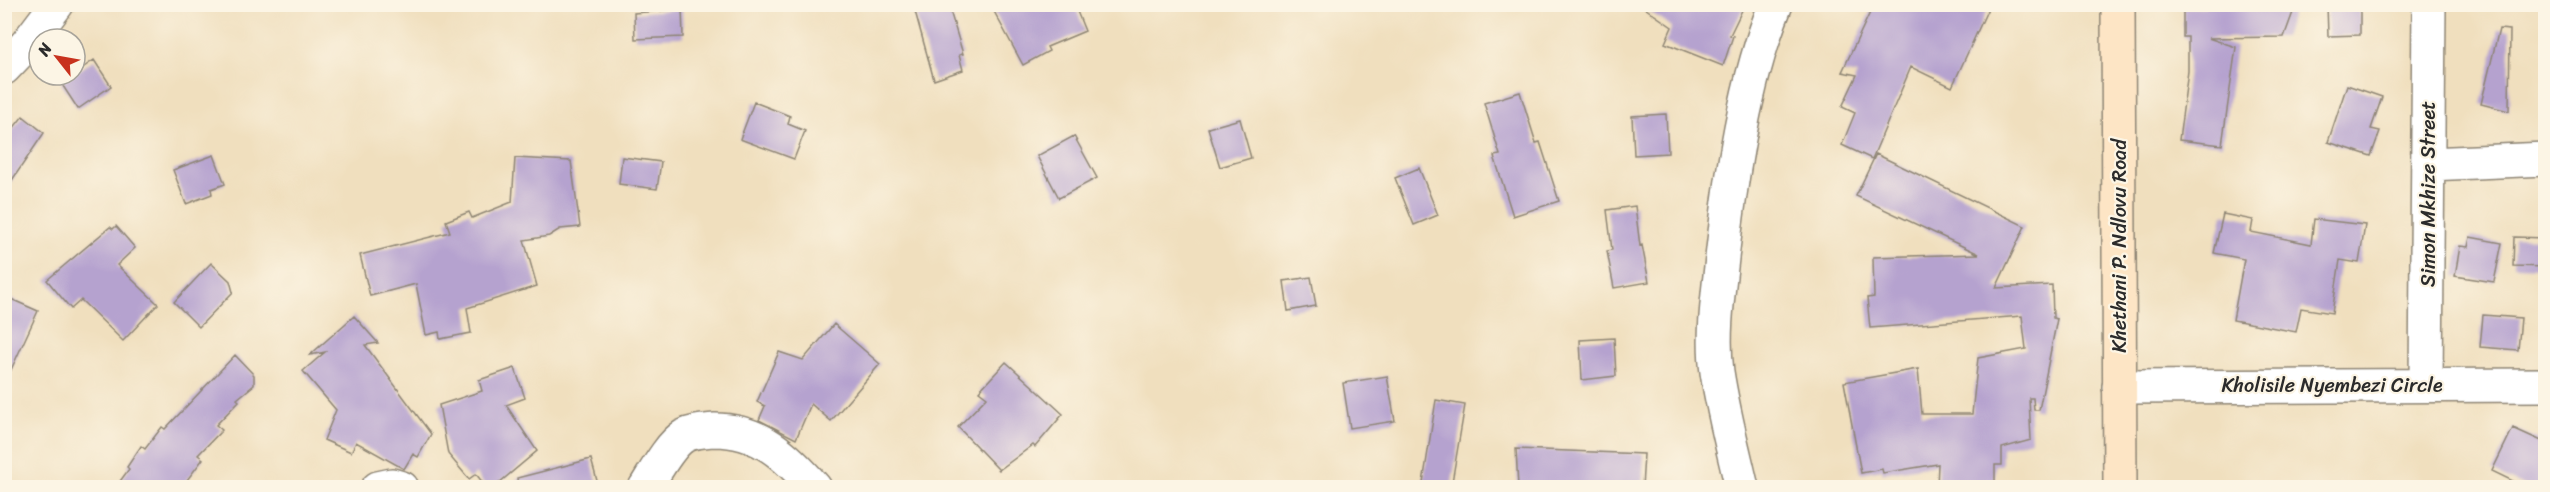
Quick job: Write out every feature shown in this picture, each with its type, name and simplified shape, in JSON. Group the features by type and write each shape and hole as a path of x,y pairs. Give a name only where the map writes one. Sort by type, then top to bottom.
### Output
{"street":[{"path":"4,68 26,45 57,4"},
{"path":"1742,488 1717,370 1717,303 1727,207 1740,140 1758,58 1776,4"},
{"name":"Khethani P. Ndlovu Road","path":"2118,4 2120,488"},
{"name":"Simon Mkhize Street","path":"2426,384 2429,4"},
{"path":"2428,164 2546,159"},
{"name":"Kholisile Nyembezi Circle","path":"2119,387 2546,385"},
{"path":"645,488 683,436 699,431 722,430 764,440 783,454 815,488"},
{"path":"378,488 392,484 402,488"}],"building":[{"path":"913,4 948,4 963,54 959,55 963,70 934,80"},
{"path":"990,4 1074,4 1085,31 1047,47 1049,51 1023,65"},
{"path":"1639,4 1745,4 1730,35 1733,36 1723,66 1665,43 1672,27"},
{"path":"1874,4 1990,4 1952,87 1911,67 1872,159 1842,145 1855,113 1842,107 1857,75 1842,72"},
{"path":"2205,4 2296,4 2284,37 2208,38 2236,47 2222,145 2179,140 2188,71 2188,37 2183,37 2183,7 2205,8"},
{"path":"2327,4 2360,4 2360,35 2328,36"},
{"path":"682,9 683,37 635,39 634,13"},
{"path":"2499,29 2510,30 2509,111 2481,104"},
{"path":"94,60 111,86 78,109 64,87 87,87 87,65"},
{"path":"2347,85 2382,97 2371,129 2380,131 2371,156 2328,142"},
{"path":"1520,92 1536,143 1540,142 1559,201 1513,216 1494,156 1500,155 1484,103"},
{"path":"754,102 790,116 788,124 805,131 794,159 740,139"},
{"path":"1666,114 1668,153 1634,155 1632,116"},
{"path":"23,116 44,133 4,192 4,140"},
{"path":"1240,119 1251,158 1220,167 1208,128"},
{"path":"1074,136 1097,178 1059,198 1037,156"},
{"path":"1876,154 2025,226 1996,288 2052,285 2053,318 2057,319 2039,410 2034,410 2033,398 2029,398 2031,440 2002,448 2002,465 1995,465 1995,488 1937,487 1938,464 1883,473 1882,469 1861,473 1844,382 1918,369 1922,414 1972,414 1978,358 2026,349 2022,316 1870,328 1867,298 1874,297 1873,257 1979,254 1856,196"},
{"path":"214,155 225,184 211,189 212,194 186,204 173,170"},
{"path":"622,157 661,162 657,189 619,184"},
{"path":"515,158 571,161 580,227 560,229 549,236 524,240 537,286 467,308 471,333 440,339 439,332 426,335 416,284 370,296 360,255 450,232 446,221 469,212 472,218 512,202"},
{"path":"1419,168 1438,215 1414,225 1395,178"},
{"path":"1635,206 1640,246 1642,245 1649,282 1614,288 1607,251 1612,250 1607,210"},
{"path":"2223,214 2253,220 2251,232 2311,244 2314,219 2365,225 2359,263 2340,260 2332,313 2301,308 2296,332 2233,320 2244,259 2214,253"},
{"path":"116,226 135,248 117,265 158,304 123,341 81,300 71,309 47,280 110,227 113,229"},
{"path":"2470,237 2502,243 2494,282 2455,276 2460,246 2468,247"},
{"path":"2514,237 2546,238 2546,267 2513,266"},
{"path":"211,263 230,281 233,292 199,327 174,302"},
{"path":"1311,277 1316,306 1288,311 1284,281"},
{"path":"4,296 38,311 4,385"},
{"path":"2483,315 2521,318 2518,350 2480,347"},
{"path":"354,316 378,343 365,345 431,434 418,457 413,454 404,469 356,442 351,452 324,440 336,410 303,371 325,352 310,355"},
{"path":"834,324 880,364 831,421 811,404 796,439 759,420 765,406 757,402 779,352 803,360"},
{"path":"1614,338 1616,376 1582,380 1580,340"},
{"path":"235,355 254,375 254,385 237,399 239,401 216,425 222,430 198,455 203,459 181,488 115,488 129,469 127,467 141,446 145,449 162,427 165,429"},
{"path":"1006,362 1063,414 1035,447 1033,445 999,470 958,427 987,397 979,391"},
{"path":"515,368 525,398 506,405 537,451 493,488 487,488 476,474 469,479 448,454 439,405 482,391 479,380"},
{"path":"1387,376 1395,421 1350,428 1343,383"},
{"path":"1436,400 1465,405 1451,488 1423,483"},
{"path":"2513,428 2546,443 2546,488 2527,488 2492,471"},
{"path":"1516,449 1644,454 1642,488 1518,487"},
{"path":"591,459 599,488 518,488 517,478"}]}
